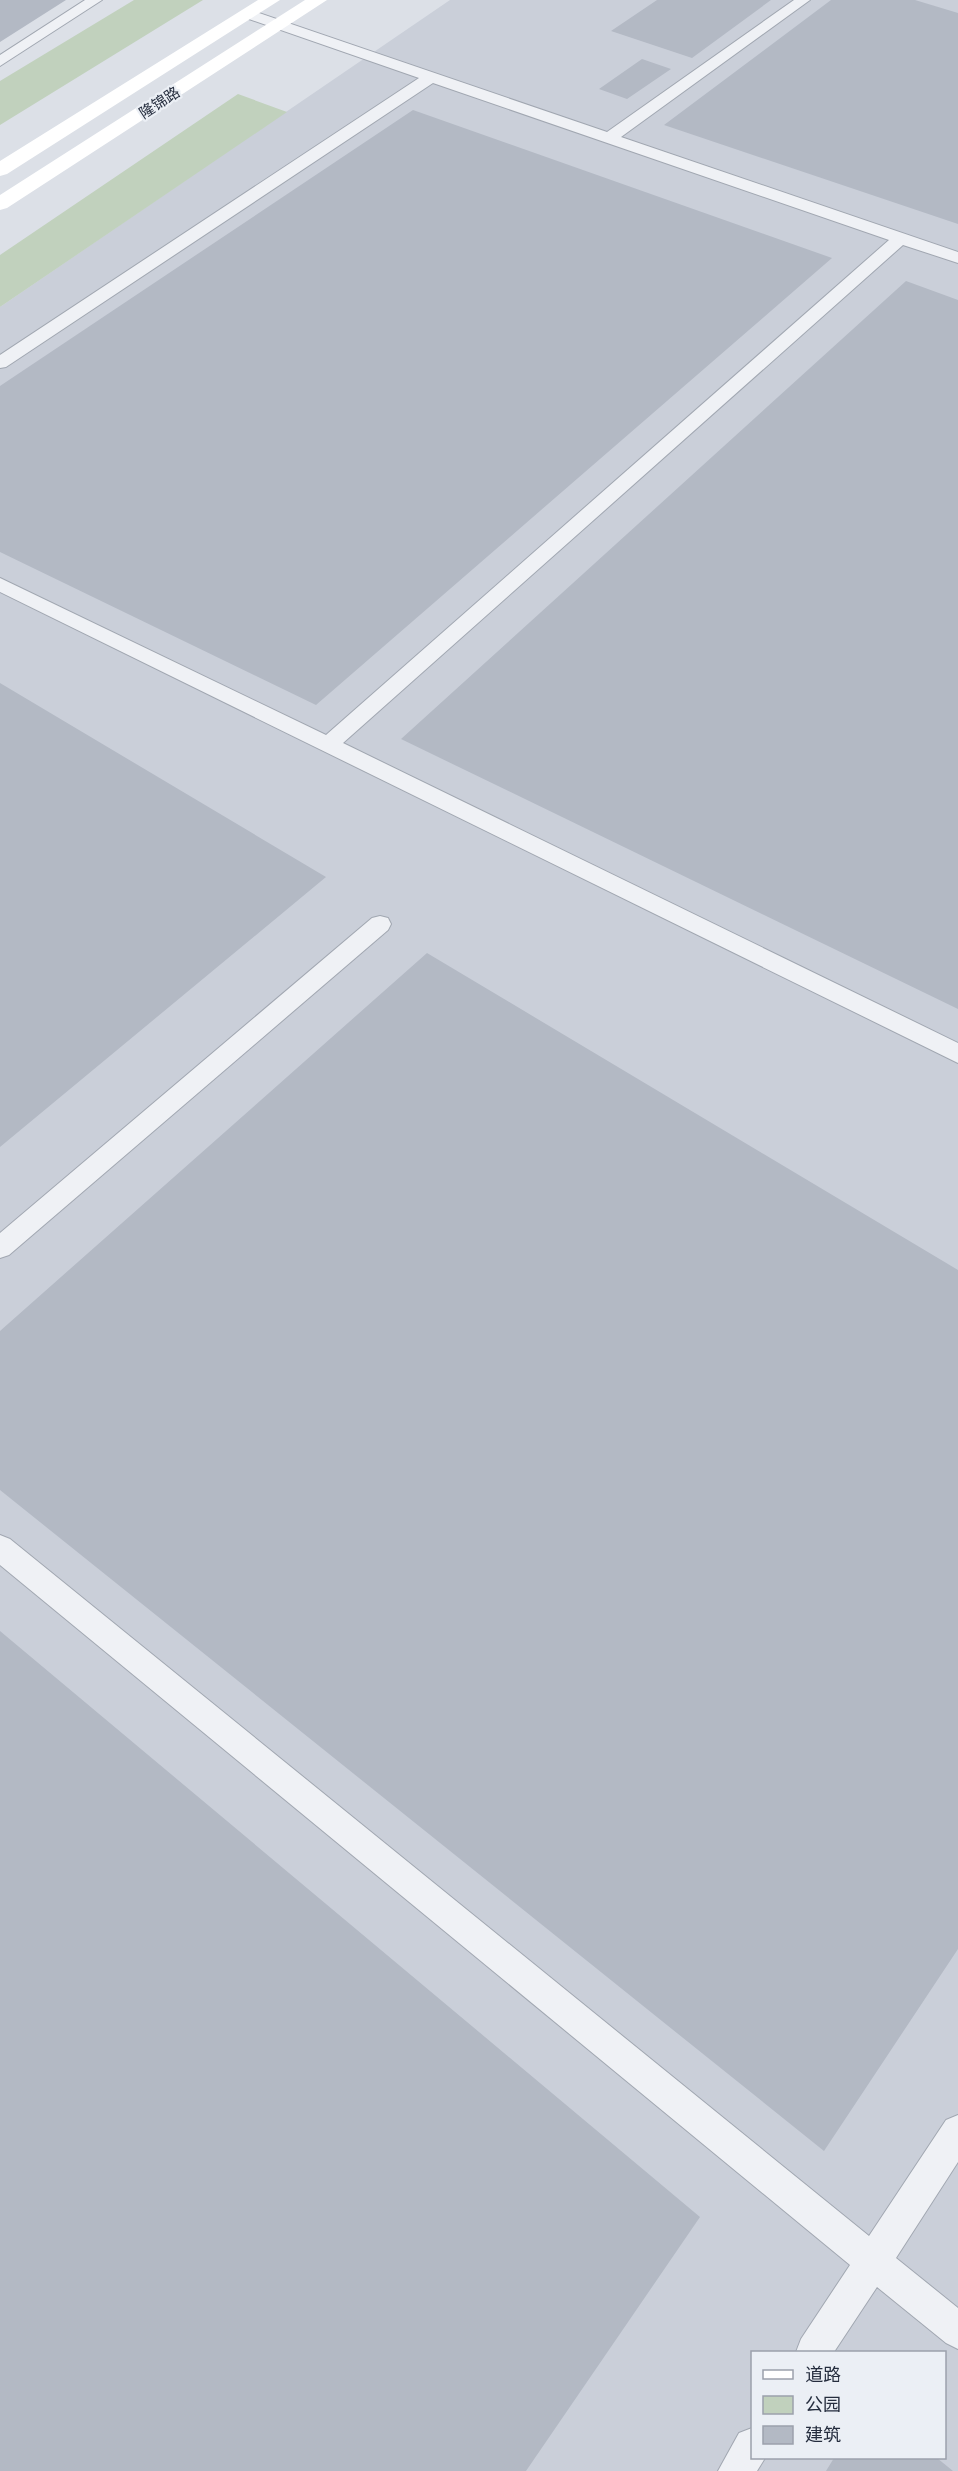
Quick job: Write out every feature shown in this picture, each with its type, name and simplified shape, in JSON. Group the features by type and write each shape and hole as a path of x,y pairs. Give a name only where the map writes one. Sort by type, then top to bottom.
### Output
{"main road":[{"name":"隆锦路","path":"0,170 271,0"},
{"name":"隆锦路","path":"0,204 318,0"}],"lane":[{"path":"0,62 96,0"},
{"path":"609,138 803,0"},
{"path":"248,14 958,258"},
{"path":"0,363 431,77"},
{"path":"328,745 901,238"},
{"path":"0,584 958,1054"},
{"path":"0,1248 380,924"},
{"path":"0,1548 958,2331"},
{"path":"815,2351 958,2132"},
{"path":"736,2471 751,2449"}],"shaded area":[{"path":"450,0 958,0 958,2471 0,2471 0,307"}],"green space":[{"path":"134,0 203,0 0,125 0,81"},
{"path":"238,94 287,112 0,307 0,255"}],"building":[{"path":"0,0 66,0 0,42"},
{"path":"657,0 771,0 692,58 611,31"},
{"path":"831,0 915,0 958,13 958,224 664,125"},
{"path":"642,59 671,69 627,99 599,89"},
{"path":"413,110 832,258 316,705 0,552 0,386"},
{"path":"906,281 958,300 958,1009 401,739"},
{"path":"0,683 326,877 0,1147"},
{"path":"427,953 958,1270 958,1949 824,2151 0,1490 0,1331"},
{"path":"0,1631 700,2217 526,2471 0,2471"},
{"path":"833,2459 938,2459 953,2471 826,2471"}]}
